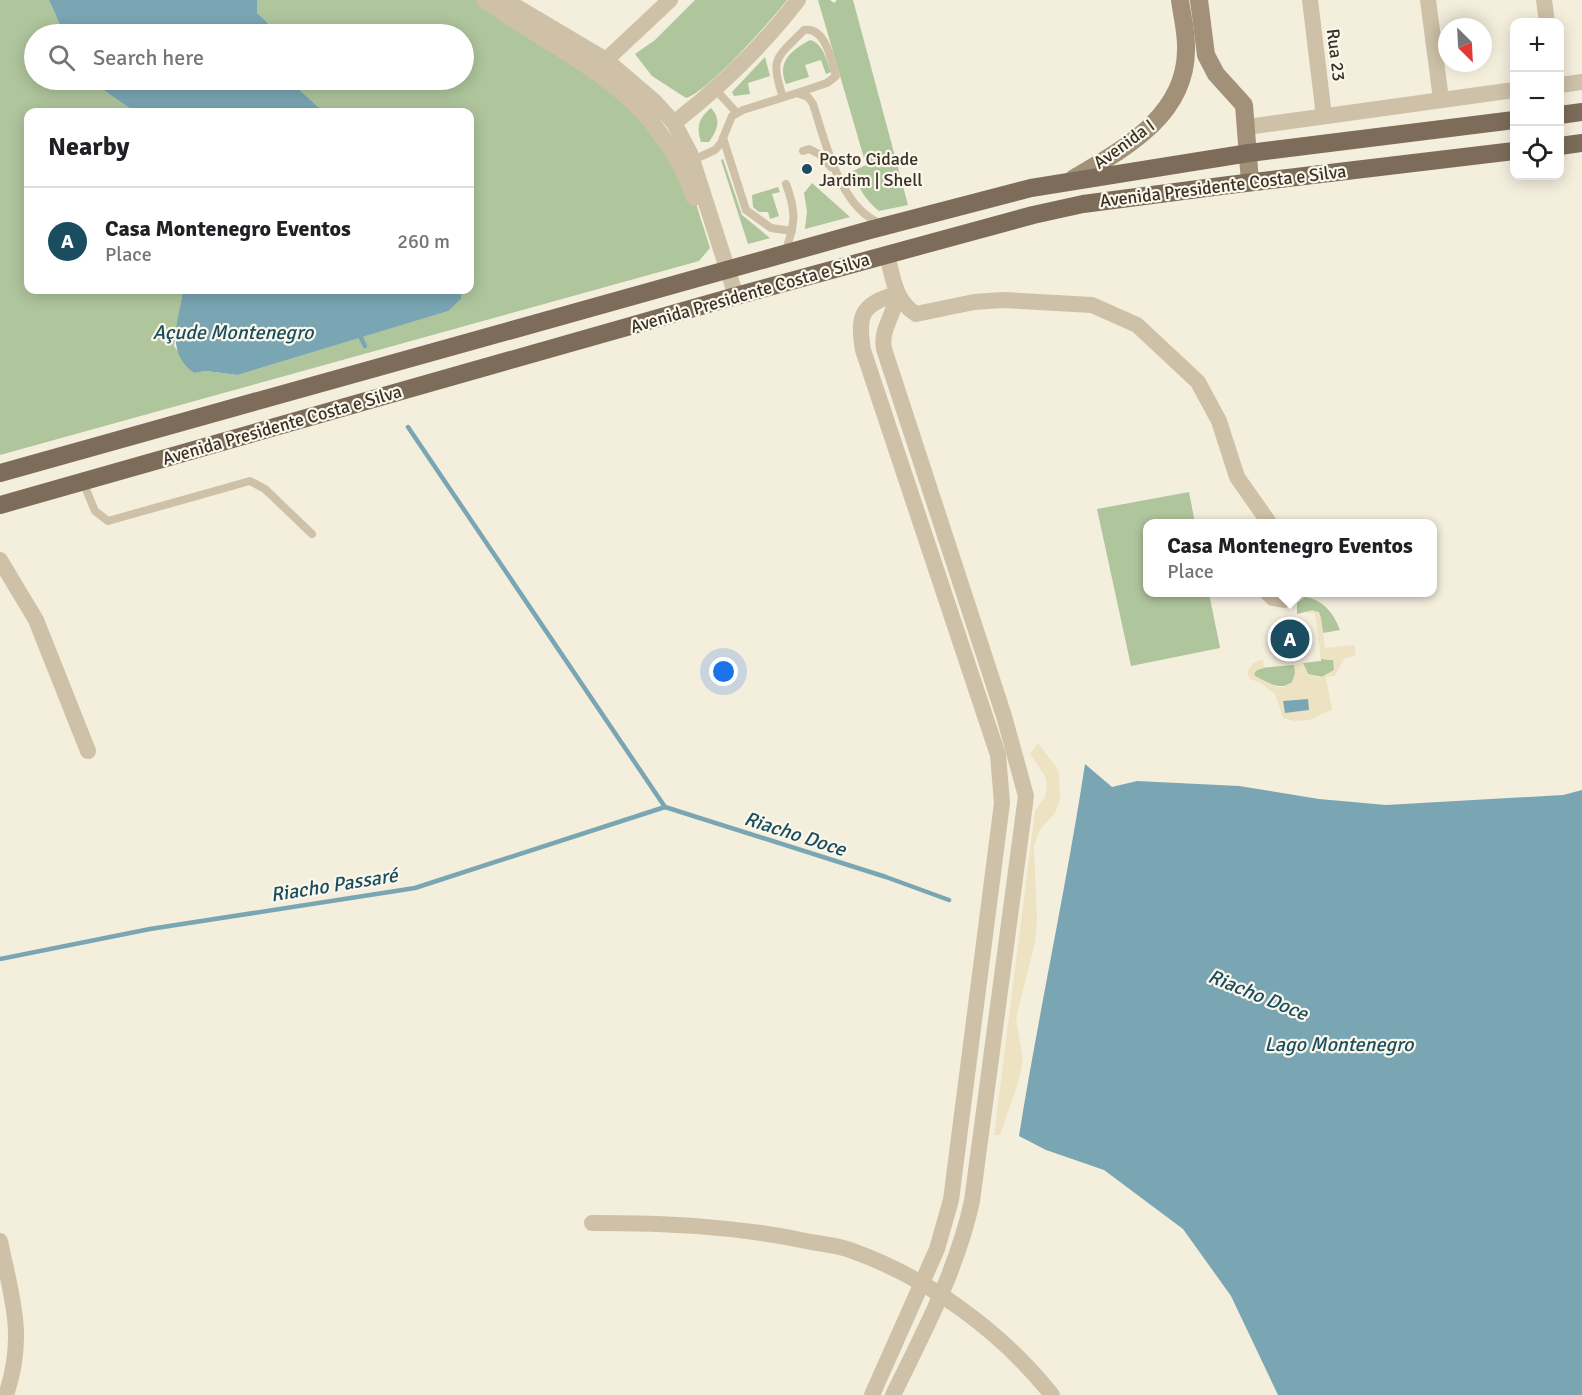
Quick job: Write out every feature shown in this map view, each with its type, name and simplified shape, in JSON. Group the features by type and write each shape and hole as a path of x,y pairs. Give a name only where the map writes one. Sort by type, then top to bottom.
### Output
{"main road":[{"path":"1564,114 1582,112"},
{"name":"Avenida Presidente Costa e Silva","path":"0,473 728,269 1073,179 1246,154 1510,121"},
{"path":"1564,145 1582,143"},
{"name":"Avenida Presidente Costa e Silva","path":"0,505 736,296 1083,204 1510,152"},
{"path":"93,446 102,477"},
{"path":"53,458 61,488"}],"street":[{"path":"484,0 549,44 585,64 632,99 679,162 710,248"},
{"path":"505,0 606,60 653,100 674,123 693,160 736,296"},
{"path":"606,60 670,0"},
{"path":"674,123 716,89 759,48 798,0"},
{"name":"Avenida I","path":"1073,179 1134,141 1165,113 1175,97 1185,67 1187,49 1180,0"},
{"path":"1199,0 1206,55 1215,74 1244,105 1247,127 1246,154 1250,182"},
{"name":"Rua 23","path":"1310,0 1324,116"},
{"path":"1428,0 1441,99"},
{"path":"1544,0 1546,18"},
{"path":"1564,84 1582,82"},
{"path":"1247,127 1510,91"},
{"path":"887,255 897,294 906,308 916,314 974,302 1003,300 1092,305 1137,325 1198,382 1219,421 1236,477 1266,519"},
{"path":"872,1395 937,1249 951,1200 1002,802 998,755 863,350 861,318 868,306 876,300 897,294"},
{"path":"893,1395 963,1242 972,1201 1026,796 1004,716 884,349 881,336 896,303 897,294"},
{"path":"0,560 36,620 88,751"},
{"path":"1272,597 1284,600 1289,597"},
{"path":"592,1223 678,1223 762,1232 849,1250 898,1270 940,1296 1002,1344 1052,1395"},
{"path":"1,1246 17,1317 18,1334 18,1352 6,1395"}],"lane":[{"path":"693,160 715,150 732,116 737,113 827,83 836,76 818,32 810,29 804,30 777,58 775,74 783,97"},
{"path":"716,89 737,113"},
{"path":"797,93 808,97 813,104 834,169 854,203 870,219 886,226"},
{"path":"723,137 746,210 771,228 792,231"},
{"path":"803,151 809,149 819,154 834,169"},
{"path":"785,254 795,213 786,184"},
{"path":"83,482 95,512 108,521 250,481 265,489 312,534"}],"green space":[{"path":"0,0 49,0 60,24 24,24 24,90 103,90 129,108 24,108 24,294 182,294 174,346 194,373 206,371 238,375 447,311 461,299 462,294 474,294 474,108 321,108 300,90 474,90 474,24 268,24 257,13 257,0 484,0 613,83 691,188 710,248 699,261 0,455"},
{"path":"695,0 787,0 723,70 708,84 686,98 652,76 635,54 655,40"},
{"path":"818,0 830,0 834,3 837,0 853,0 908,205 879,211 866,198 857,182 853,171 866,165"},
{"path":"810,40 821,49 831,72 826,74 821,60 805,65 809,77 786,84 784,63 791,53"},
{"path":"765,57 770,76 748,83 750,94 734,96 732,92"},
{"path":"711,108 717,121 716,129 709,142 701,142 700,123"},
{"path":"723,159 742,215 770,238 748,244 721,160"},
{"path":"812,183 850,217 805,229 807,211 804,193"},
{"path":"778,187 780,192 772,194 779,216 770,219 768,212 759,212 753,207 752,195"},
{"path":"1189,492 1194,519 1143,519 1143,597 1210,597 1220,648 1131,666 1097,509"},
{"path":"1305,597 1323,605 1335,619 1340,630 1323,633 1319,612 1309,611 1297,614 1297,603"},
{"path":"1321,659 1334,660 1334,670 1322,677 1308,674 1303,663 1321,661"},
{"path":"1294,665 1297,674 1295,681 1290,685 1267,683 1253,674 1259,668"}],"shaded area":[{"path":"1312,610 1319,613 1321,618 1325,648 1354,645 1356,655 1344,659 1335,676 1326,677 1332,710 1309,720 1294,721 1283,718 1275,694 1261,683 1250,679 1247,672 1253,663 1263,659 1264,668 1254,671 1255,676 1277,687 1283,687 1292,682 1295,673 1294,665 1303,663 1308,674 1317,677 1326,676 1334,670 1333,660 1321,659 1315,613 1306,613"},
{"path":"1038,743 1059,771 1060,799 1055,813 1041,828 1034,845 1037,921 1035,943 1016,1018 1023,1060 1019,1080 1000,1135 994,1135 1035,811 1045,797 1047,786 1045,776 1030,754"}],"water":[{"path":"49,0 257,0 257,13 268,24 60,24"},
{"path":"103,90 300,90 321,108 129,108"},
{"name":"Açude Montenegro","path":"182,294 462,294 461,299 448,311 238,375 206,371 194,373 179,355 176,345"},
{"path":"1308,699 1309,710 1285,713 1283,701"},
{"name":"Lago Montenegro","path":"1085,764 1112,787 1137,781 1239,786 1319,799 1386,805 1563,795 1582,790 1582,1395 1278,1395 1231,1296 1183,1229 1104,1170 1046,1150 1019,1136"}],"waterway":[{"path":"359,334 365,346"},
{"path":"408,427 665,807"},
{"name":"Riacho Doce","path":"665,807 886,877 949,900"},
{"name":"Riacho Passaré","path":"0,959 150,929 415,888 665,807"}],"place":[{"name":"Posto Cidade Jardim | Shell","path":"807,169"},
{"name":"Casa Montenegro Eventos","path":"1290,639"}]}
